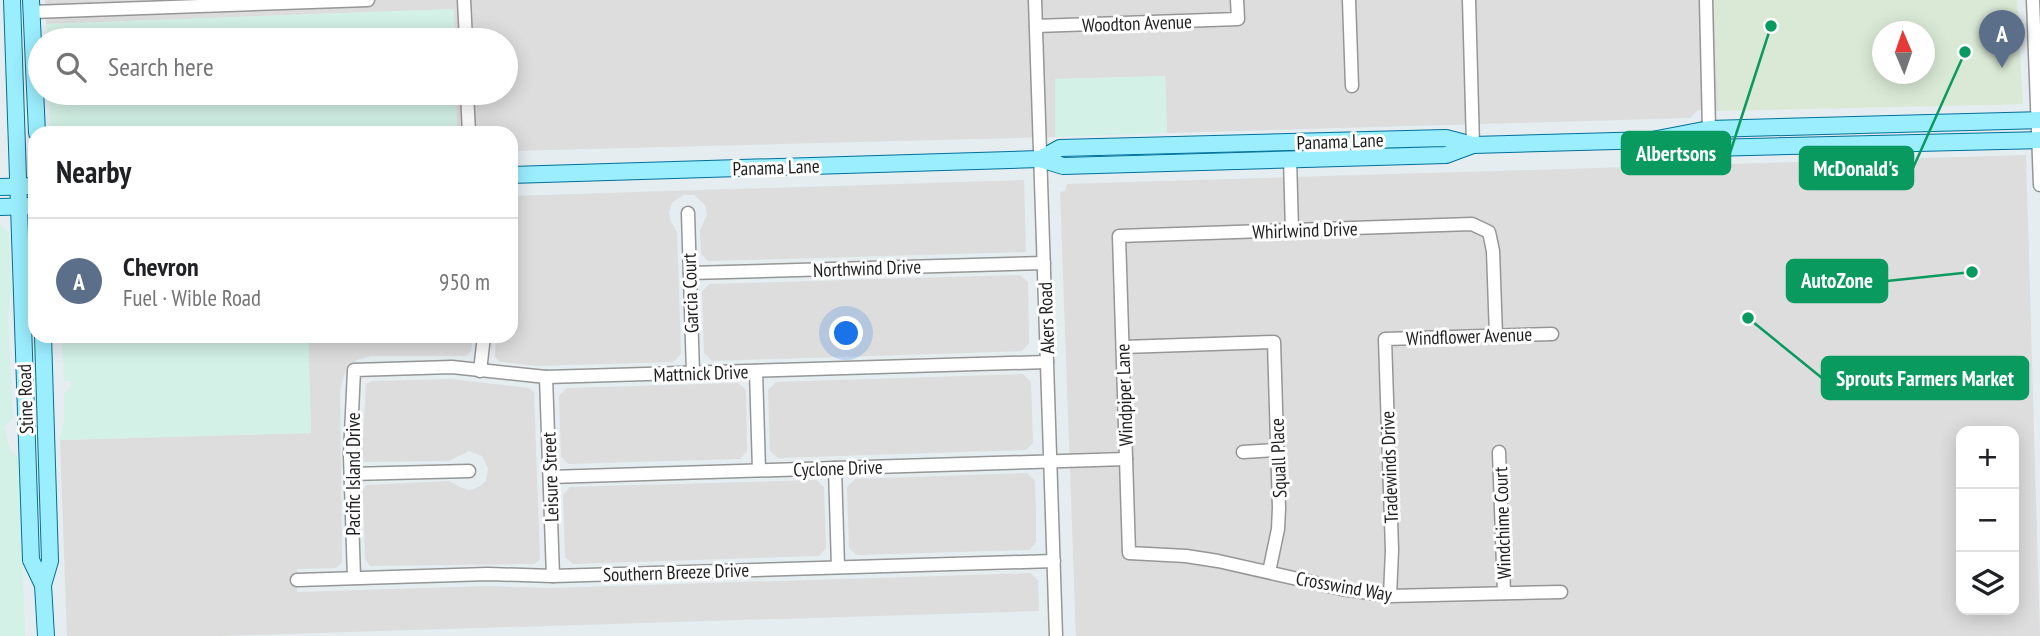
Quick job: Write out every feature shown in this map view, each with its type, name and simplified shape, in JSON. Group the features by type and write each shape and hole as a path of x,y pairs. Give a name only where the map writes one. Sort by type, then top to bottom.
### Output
{"main road":[{"name":"Stine Road","path":"12,0 31,559 43,585"},
{"path":"31,6 32,28"},
{"path":"36,105 37,126"},
{"path":"1658,141 1701,137 1709,129 2039,120"},
{"name":"Panama Lane","path":"1040,159 1060,148 1446,138 1473,145 1658,141 1709,148 2039,140"},
{"path":"1290,158 1298,151 1359,140"},
{"name":"Panama Lane","path":"518,175 1040,159 1063,166 1446,155 1473,145"},
{"path":"0,187 28,186"},
{"path":"0,207 28,206"},
{"name":"Stine Road","path":"43,343 50,561 43,585 46,633"}],"street":[{"path":"31,6 368,0"},
{"path":"464,0 465,28"},
{"name":"Akers Road","path":"1035,0 1056,636"},
{"name":"Woodton Avenue","path":"1036,26 1238,19 1237,0"},
{"path":"1349,0 1352,86"},
{"path":"1469,0 1473,145"},
{"path":"1706,0 1709,129"},
{"path":"2033,0 2040,185"},
{"path":"468,105 469,126"},
{"path":"1290,158 1292,231"},
{"name":"Garcia Court","path":"688,213 693,373"},
{"name":"Whirlwind Drive","path":"1119,236 1472,224 1489,232 1493,251 1496,336"},
{"name":"Windpiper Lane","path":"1119,236 1129,553"},
{"name":"Northwind Drive","path":"690,274 1044,263"},
{"name":"Windflower Avenue","path":"1385,339 1552,334"},
{"name":"Tradewinds Drive","path":"1385,339 1392,550 1390,596"},
{"name":"Squall Place","path":"1123,347 1274,342 1278,529 1269,572"},
{"path":"480,370 483,343"},
{"name":"Mattnick Drive","path":"354,370 442,367 546,377 1047,362"},
{"name":"Pacific Island Drive","path":"354,370 351,474 354,579"},
{"path":"756,371 759,470"},
{"name":"Leisure Street","path":"546,377 553,576"},
{"path":"1242,452 1278,450"},
{"name":"Windchime Court","path":"1499,452 1504,593"},
{"name":"Cyclone Drive","path":"550,477 1126,459"},
{"path":"835,468 838,567"},
{"path":"351,474 469,471"},
{"name":"Crosswind Way","path":"1129,553 1186,556 1342,589 1390,596 1561,592"},
{"name":"Southern Breeze Drive","path":"297,580 488,574 553,576 1054,561"}],"shaded area":[{"path":"45,0 1714,0 1719,111 1698,110 1690,118 1167,133 1165,76 1055,79 1055,137 518,151 518,126 457,126 456,105 518,105 518,28 454,28 453,9 46,24"},
{"path":"1714,0 2017,0 2023,104 1719,111"},
{"path":"454,9 455,28 46,28 46,24"},
{"path":"1165,76 1167,133 1055,137 1055,79"},
{"path":"50,105 456,105 457,126 51,126"},
{"path":"2026,155 2040,636 1076,636 1060,192 1065,191 1067,184"},
{"path":"1024,180 1026,252 708,261 701,254 700,231 707,215 705,205 694,195 683,195 672,203 669,213 677,232 681,354 673,362 537,366 500,362 495,357 496,343 518,343 518,196"},
{"path":"0,225 9,232 11,290 8,316 13,417 4,427 10,450 19,458 25,636 0,636"},
{"path":"1020,275 1028,282 1029,343 1022,351 712,361 704,353 702,292 709,284"},
{"path":"62,343 308,343 311,433 60,440 64,421 64,394 71,386 71,381 64,381"},
{"path":"308,343 472,343 471,351 466,356 371,356 357,360 346,370 340,390 342,562 336,568 297,569 297,592 488,586 550,588 1030,573 1038,580 1039,611 218,636 67,636 60,440 311,433"},
{"path":"1023,374 1031,382 1033,443 1026,450 778,458 770,451 768,390 776,382"},
{"path":"451,379 529,388 534,392 540,560 534,564 370,566 365,559 363,490 366,485 449,481 470,490 486,481 488,468 482,456 469,451 449,461 364,462 362,456 366,384 372,381"},
{"path":"738,383 746,390 747,451 740,459 569,464 561,457 559,396 567,388"},
{"path":"1027,473 1035,481 1036,511 1036,542 1029,550 857,555 849,548 847,487 855,479"},
{"path":"816,480 824,487 826,548 819,556 573,564 565,557 563,495 570,487"}],"place":[{"name":"Albertsons","path":"1771,26"},
{"name":"McDonald's","path":"1965,52"},
{"name":"Chevron","path":"2002,68"},
{"name":"AutoZone","path":"1972,272"},
{"name":"Sprouts Farmers Market","path":"1748,318"}]}
